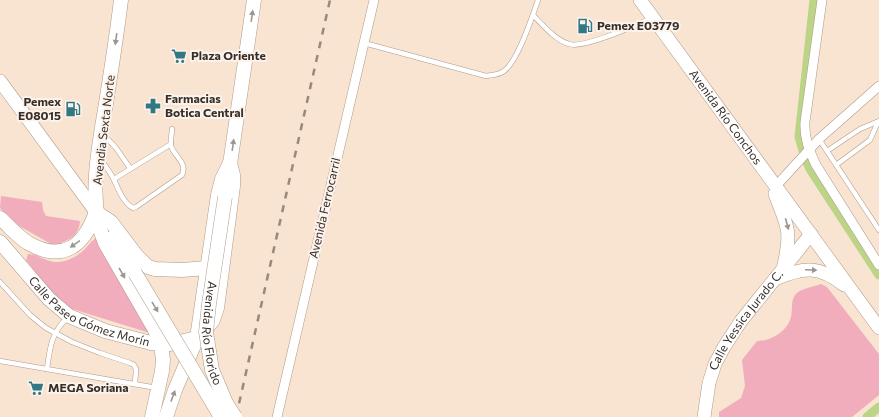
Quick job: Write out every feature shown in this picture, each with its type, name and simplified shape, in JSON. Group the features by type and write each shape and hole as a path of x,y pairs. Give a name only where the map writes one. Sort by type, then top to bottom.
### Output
{"main road":[{"name":"Avendia Sexta Norte","path":"96,212 98,156 121,0"},
{"name":"Avenida Río Florido","path":"235,417 226,403 212,370 206,332 254,0"},
{"name":"Avenida Río Conchos","path":"640,0 879,328"},
{"path":"0,81 96,212 111,222 136,255 148,267 155,269 182,270 207,268"},
{"path":"166,417 175,390 197,338 220,186 230,163"},
{"path":"197,338 211,323 217,308 233,186 233,175 230,163"},
{"path":"768,175 788,229 788,246 783,269"},
{"name":"Avenida Río Florido","path":"96,212 221,417"},
{"path":"0,218 28,243 40,248 56,251 73,247 80,242 86,234 96,212"},
{"path":"96,212 105,243 154,328 161,344 163,360 159,388 152,417"},
{"name":"Calle Yessica Jurado C.","path":"704,417 709,383 714,364 741,321 811,234"},
{"path":"17,262 18,252 28,243"},
{"name":"Calle Paseo Gómez Morín","path":"2,247 49,299 69,316 105,331 138,341 161,344 178,343 197,338"},
{"path":"774,280 798,270 815,270 835,278 853,292"}],"street":[{"name":"Avenida Ferrocarril","path":"277,417 374,0"},
{"path":"822,0 805,122 808,150 879,266"},
{"path":"776,186 819,139 879,86"}],"lane":[{"path":"364,43 481,74 497,75 510,66 525,35 538,0"},
{"path":"533,15 557,38 574,45 604,37 653,18"},
{"path":"827,151 860,129 879,122"},
{"path":"836,165 870,140 879,122"},
{"path":"98,156 114,179 118,190 128,204 133,208 182,175 184,172 183,165 171,144 172,129"},
{"path":"102,134 116,148 130,168"},
{"path":"819,139 879,230"},
{"path":"114,179 171,144"},
{"path":"0,282 35,319 54,333 100,353 132,364 136,369 135,384"},
{"path":"47,369 49,350 54,333 69,316"},
{"path":"0,361 159,388"}],"shaded area":[{"path":"1,196 42,202 43,210 46,216 80,221 77,231 71,238 53,245 12,222 0,208"},
{"path":"96,238 153,334 66,307 57,300 26,260 28,254 54,262 67,260 79,254"},
{"path":"821,284 827,287 879,354 879,395 852,417 719,417 719,412 741,398 745,386 742,360 757,341 762,341 778,335 786,327 791,317 793,298 799,291"}],"waterway":[{"path":"814,0 799,137 810,169 879,275"},
{"path":"867,417 879,407"}],"railway":[{"path":"236,417 330,0"}],"place":[{"name":"Pemex E03779","path":"585,26"},
{"name":"Plaza Oriente","path":"179,56"},
{"name":"Farmacias Botica Central","path":"153,106"},
{"name":"Pemex E08015","path":"73,109"},
{"name":"MEGA Soriana","path":"36,388"}]}
